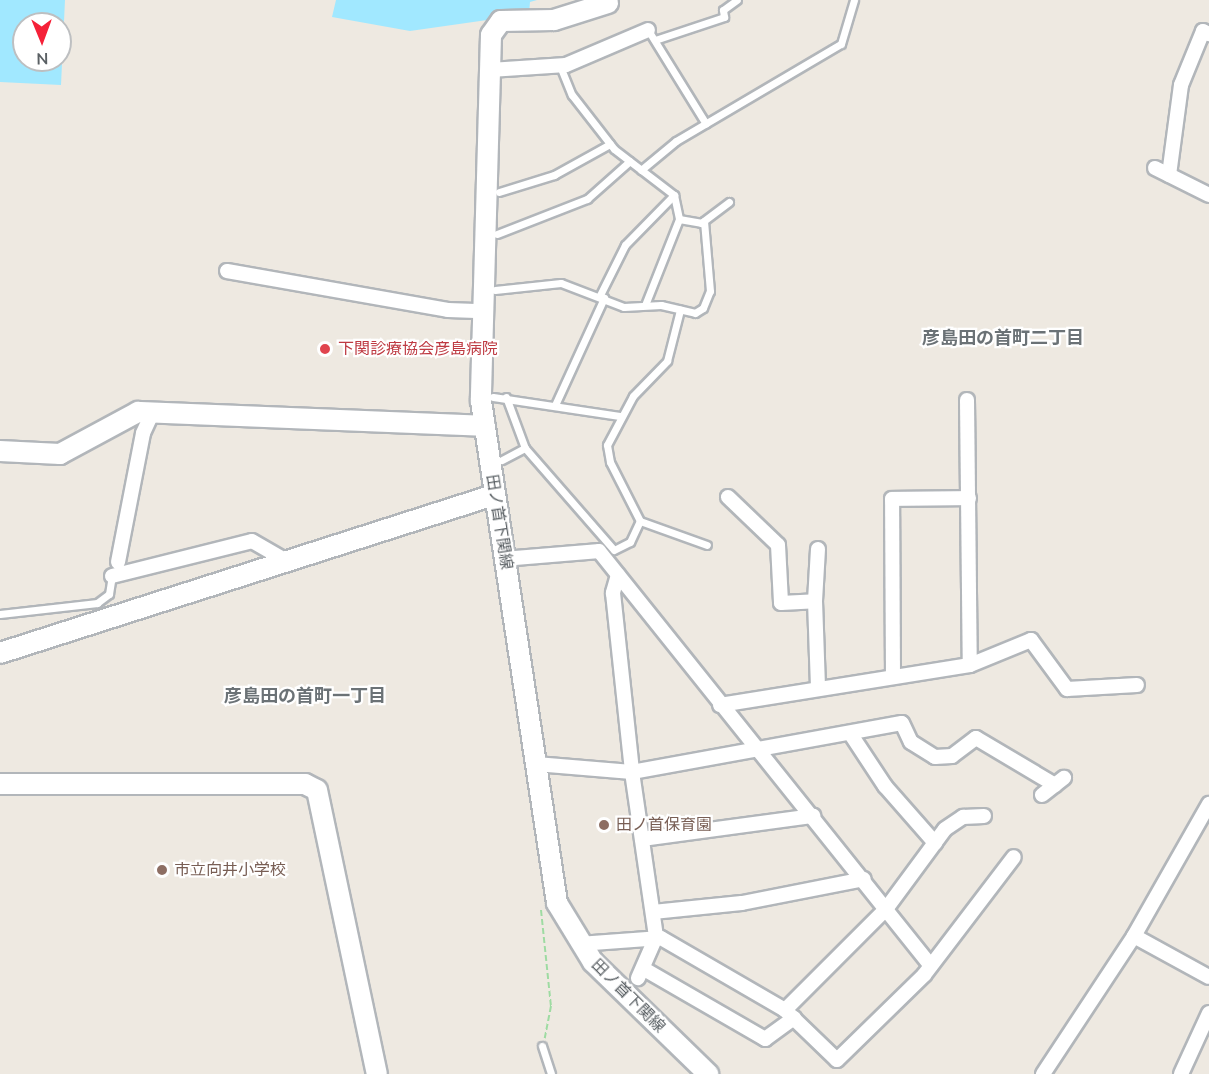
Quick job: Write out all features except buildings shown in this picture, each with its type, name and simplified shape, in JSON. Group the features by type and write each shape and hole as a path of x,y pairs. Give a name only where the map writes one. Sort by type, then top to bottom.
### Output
{"street":[{"name":"田ノ首下関線","path":"608,3 554,20 501,21 491,35 483,311 485,426 554,893 579,944 708,1074"},
{"path":"1169,175 1181,85 1203,31 1209,34"},
{"path":"490,70 560,66 651,35"},
{"path":"1155,168 1209,195"},
{"path":"226,271 448,310 483,311"},
{"path":"967,400 970,666"},
{"path":"0,451 60,454 138,412 485,426"},
{"path":"118,562 143,433 153,412"},
{"path":"0,653 494,495"},
{"path":"728,497 778,545 781,603 815,601"},
{"path":"893,677 892,499 969,498"},
{"path":"112,576 252,541 285,560"},
{"path":"818,549 815,601 818,689"},
{"path":"504,559 599,551 720,705 864,879 931,966"},
{"path":"618,575 613,593 632,772 656,938 641,973 765,1039 886,909 935,843 956,820 984,816"},
{"path":"720,705 970,666 1031,640 1067,689 1137,685"},
{"path":"536,764 632,772 902,723 911,742 941,758 976,738 1060,782 1042,795"},
{"path":"850,733 885,786 935,843"},
{"path":"0,784 305,784 317,790 377,1074"},
{"path":"1043,1074 1134,936 1209,804"},
{"path":"642,839 813,816"},
{"path":"579,944 656,938 790,1014 837,1060 931,966 1014,857"},
{"path":"653,912 742,903 864,879"},
{"path":"1134,936 1209,977"},
{"path":"1181,1074 1209,1013"}],"lane":[{"path":"706,124 651,35 724,17 723,10 737,0"},
{"path":"641,170 665,148 841,44 854,0"},
{"path":"560,66 572,95 610,144 674,195 679,219 645,305"},
{"path":"499,192 554,175 610,144"},
{"path":"497,234 586,199 630,161"},
{"path":"555,405 625,245 674,195"},
{"path":"679,219 704,221 729,202"},
{"path":"495,290 561,283 602,297 624,308 645,305 680,310 703,308 711,291 704,221"},
{"path":"680,310 667,362 620,416 607,452 640,521 706,545"},
{"path":"493,397 506,397 620,416"},
{"path":"506,397 525,448 614,550 630,542 640,521"},
{"path":"502,460 525,448"},
{"path":"0,614 97,603 109,594 112,576"},
{"path":"542,1046 551,1074"}],"path":[{"path":"542,1046 550,1006 541,902 554,893"}],"water":[{"path":"0,0 65,0 64,12 12,12 12,72 62,72 61,85 0,82"},
{"path":"336,0 537,0 530,2 529,14 410,31 332,17"}],"place":[{"name":"下関診療協会彦島病院","path":"325,349"},
{"name":"田ノ首保育園","path":"604,825"},
{"name":"市立向井小学校","path":"162,870"}],"district":[{"name":"彦島田の首町二丁目","path":"1003,338"},
{"name":"彦島田の首町一丁目","path":"305,696"}]}
